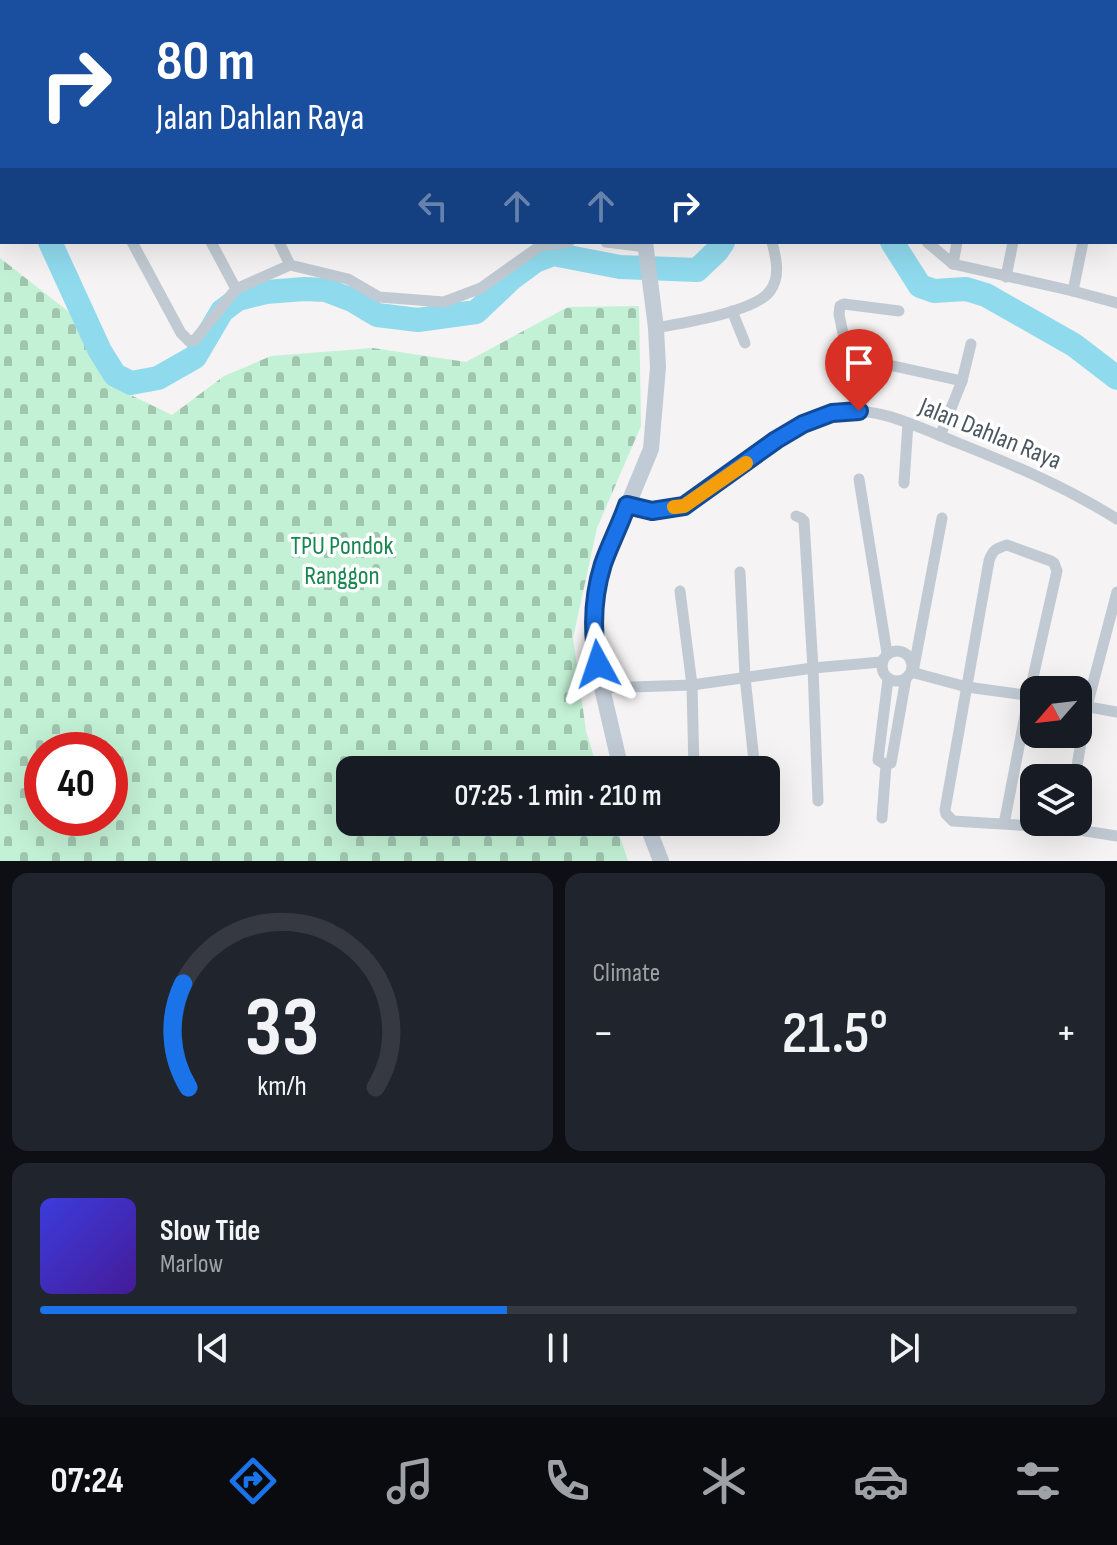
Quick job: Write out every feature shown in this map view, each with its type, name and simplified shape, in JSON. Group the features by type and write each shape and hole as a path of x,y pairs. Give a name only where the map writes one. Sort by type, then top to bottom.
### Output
{"street":[{"path":"133,244 181,333 189,341 195,340 236,289 290,265 348,279 379,297 444,302 481,288 540,246 554,244"},
{"path":"212,244 236,289"},
{"path":"280,244 290,265"},
{"path":"618,756 593,640 595,604 603,565 651,449 658,367 646,247 622,244"},
{"path":"656,328 732,311 761,300 771,290 778,270 772,244"},
{"path":"929,244 953,264 1117,303"},
{"path":"953,264 957,244"},
{"path":"1006,277 1013,244"},
{"path":"1073,291 1083,244"},
{"path":"859,411 839,314 840,306 899,311"},
{"path":"732,311 745,343"},
{"path":"940,436 962,381 971,344"},
{"path":"848,356 962,381"},
{"name":"Jalan Dahlan Raya","path":"627,505 652,511 684,506 803,424 832,413 859,411 908,423 1030,471 1117,519"},
{"path":"904,483 908,423"},
{"path":"859,479 884,657 882,671 888,679 897,682 910,674 967,687 1020,694"},
{"path":"796,516 804,521 818,801"},
{"path":"886,765 891,763 942,518"},
{"path":"1020,824 953,821 945,810 991,553 1007,545 1051,561 1057,571 1035,676"},
{"path":"740,572 745,677 753,756"},
{"path":"680,591 692,685 694,756"},
{"path":"1092,676 1117,592"},
{"path":"602,688 692,685 884,657 896,650 906,653 912,661 910,674"},
{"path":"886,765 878,760 888,679"},
{"path":"1092,708 1117,712"},
{"path":"1004,824 1020,748"},
{"path":"882,818 886,765"},
{"path":"1092,830 1117,836"},
{"path":"651,836 661,861"}],"green space":[{"name":"TPU Pondok Ranggon","path":"0,258 74,316 110,385 172,415 224,376 271,356 373,348 466,362 568,307 639,306 641,426 597,528 573,638 586,731 594,756 336,756 336,836 620,836 628,861 0,861"}],"waterway":[{"path":"51,244 100,351 115,375 131,383 158,378 195,357 222,311 238,299 266,292 326,290 352,300 377,315 418,320 476,312 512,278 535,261 553,254 620,267 697,270 722,244"},
{"path":"893,244 920,286 934,291 966,289 986,295 1074,345 1117,378"}],"slow traffic":[{"path":"674,507 684,506 746,463"}],"route":[{"path":"598,664 593,640 595,604 603,565 627,505 652,511 684,506 803,424 832,413 859,411"}]}
